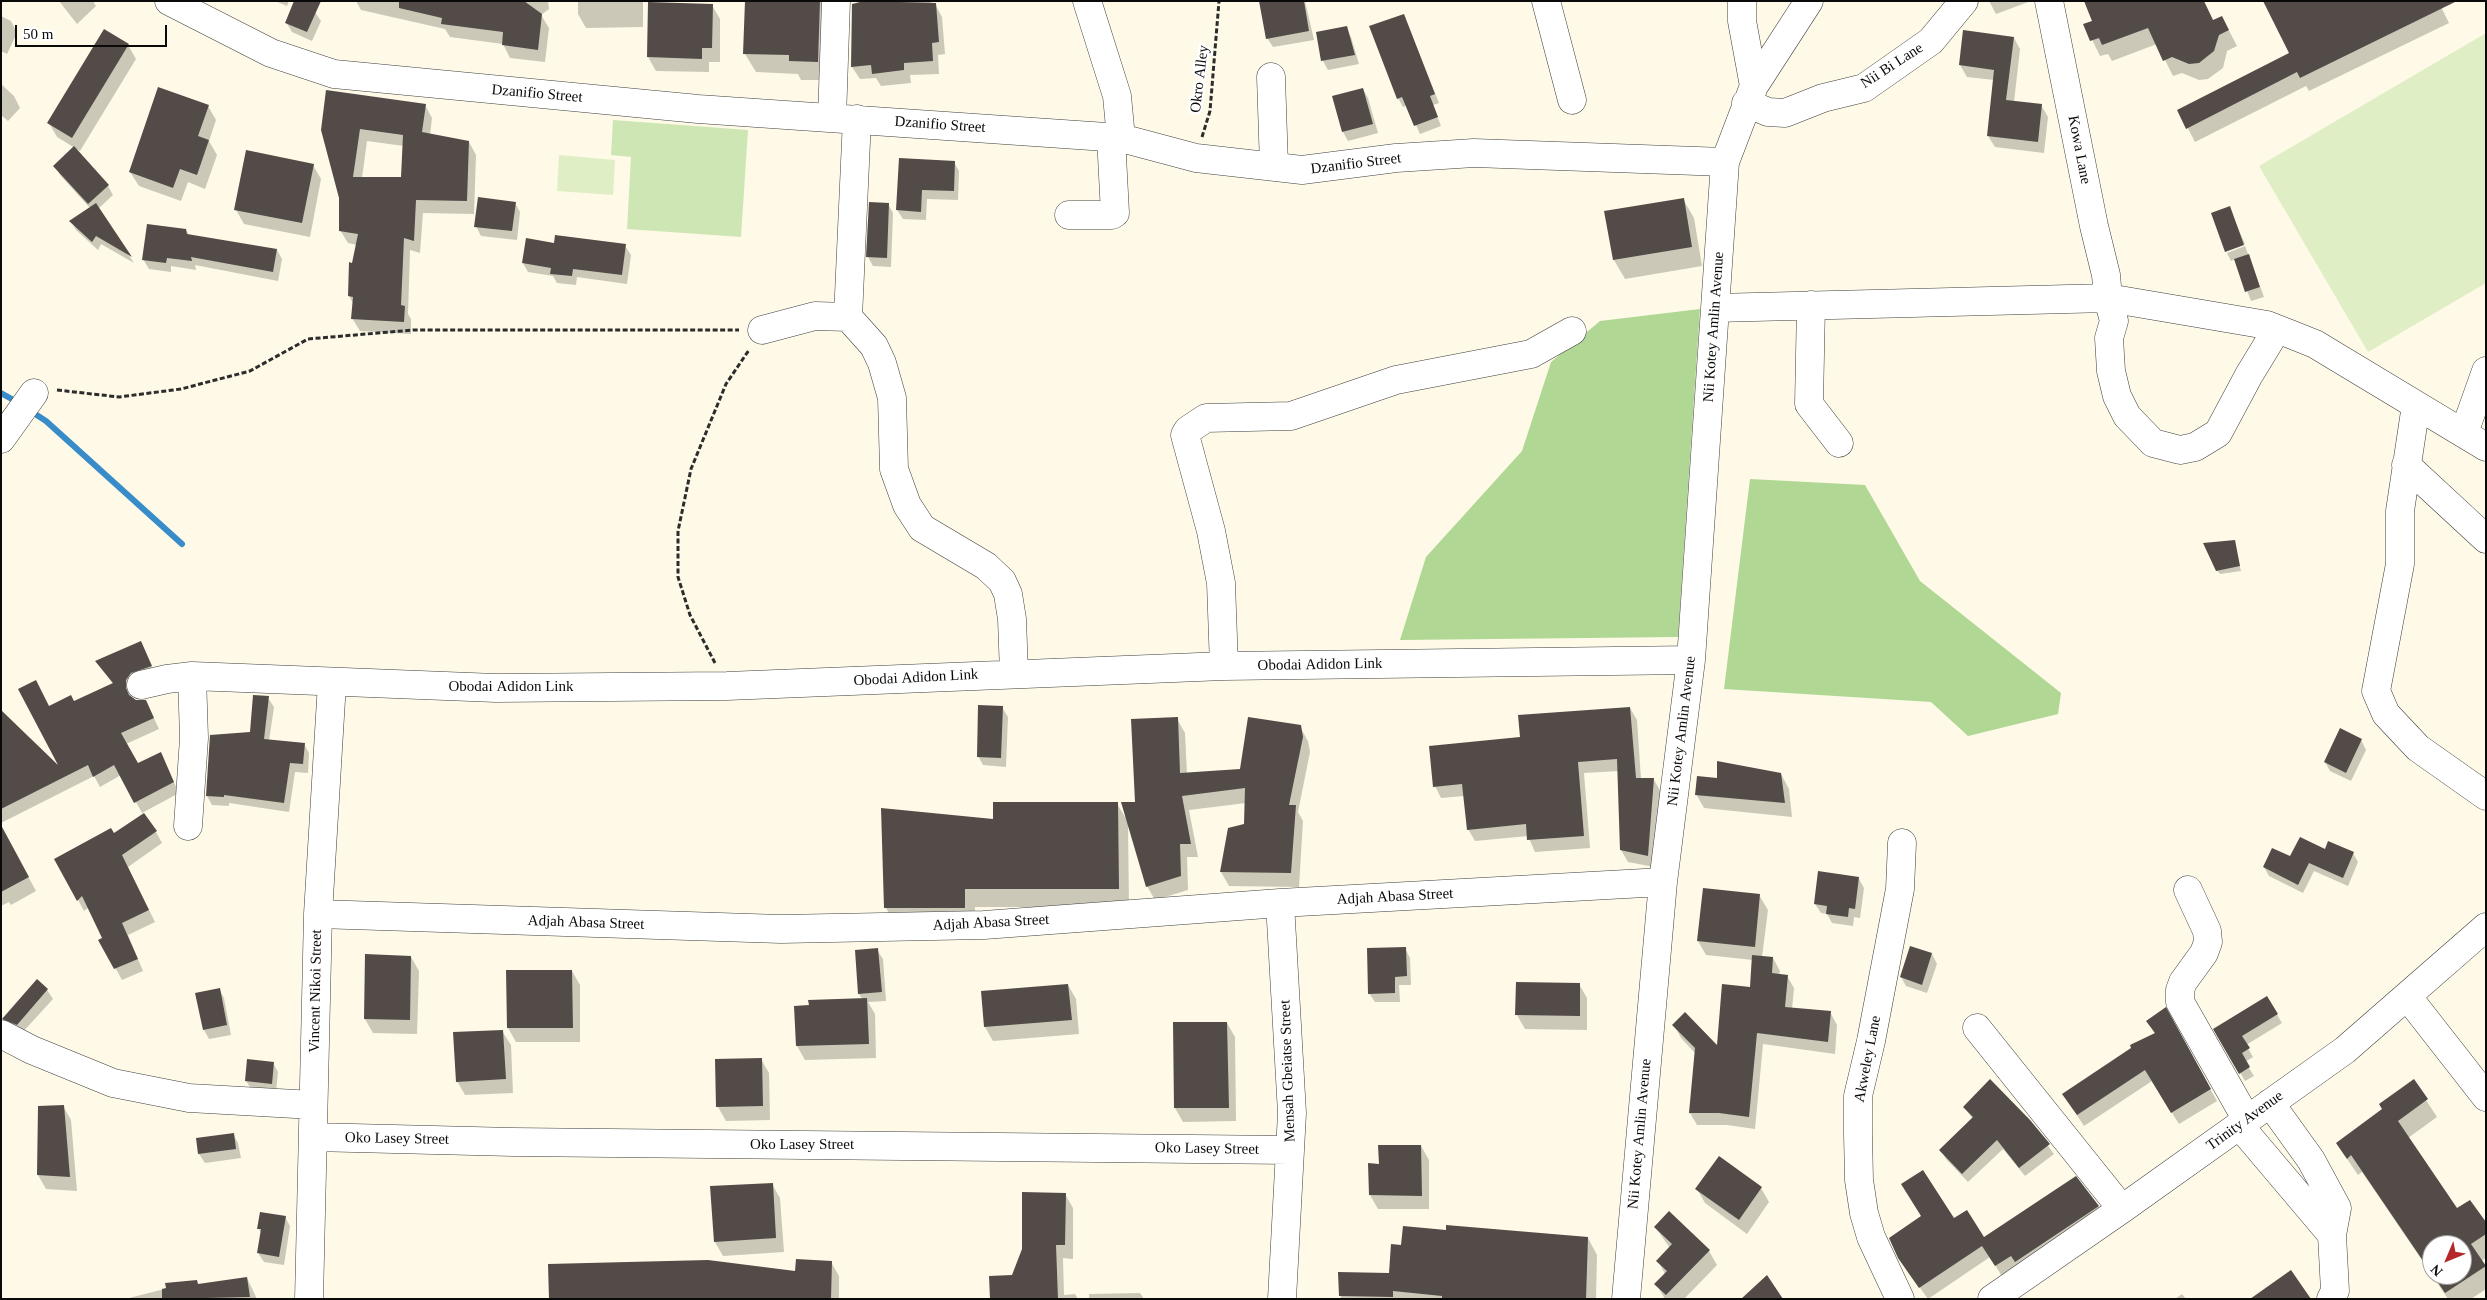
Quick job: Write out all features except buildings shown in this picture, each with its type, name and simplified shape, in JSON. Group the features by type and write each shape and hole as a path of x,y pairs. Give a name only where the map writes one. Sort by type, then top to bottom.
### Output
{"street":[{"name":"Dzanifio Street","path":"169,1 270,53 334,74 698,109 1116,137 1196,158 1302,170 1396,158 1474,152 1725,162"},
{"path":"836,1 844,118 848,317 874,346 882,363 892,398 894,469 907,505 922,528 986,566 1002,581 1008,594 1012,619 1014,673"},
{"path":"1068,215 1112,215 1115,213 1117,96 1086,1"},
{"path":"1546,1 1572,100"},
{"path":"1742,1 1742,22 1750,94"},
{"name":"Nii Kotey Amlin Avenue","path":"1626,1299 1663,882 1691,660 1725,162 1750,94 1809,1"},
{"name":"Nii Bi Lane","path":"1750,94 1768,112 1785,113 1823,98 1864,88 1931,41 1964,1"},
{"name":"Kowa Lane","path":"2049,1 2114,321 2109,338 2111,371 2117,396 2128,416 2153,443 2165,448 2180,450 2195,447 2218,434 2249,375 2277,329"},
{"path":"1271,77 1274,166"},
{"path":"1715,308 2108,298 2257,323 2315,344 2475,440 2486,371"},
{"path":"1811,305 1809,404 1839,443"},
{"path":"762,330 815,316 848,317"},
{"path":"1224,666 1221,582 1211,531 1185,435 1188,430 1206,418 1291,416 1396,380 1531,354 1572,331"},
{"path":"6,432 31,396"},
{"path":"2416,404 2400,511 2400,564 2376,691 2386,714 2418,748 2486,796"},
{"path":"2406,465 2486,539"},
{"name":"Obodai Adidon Link","path":"141,685 192,676 496,688 727,686 1224,666 1691,660"},
{"path":"188,826 194,738 192,676"},
{"name":"Vincent Nikoi Street","path":"310,1299 318,914 332,683"},
{"name":"Akweley Lane","path":"1900,1299 1878,1253 1864,1213 1859,1180 1858,1096 1871,1042 1900,889 1902,843"},
{"name":"Adjah Abasa Street","path":"318,914 781,929 984,925 1280,903 1663,882"},
{"path":"2188,890 2207,931 2208,942 2204,953 2183,982 2180,990 2180,1002 2243,1122 2332,1235"},
{"name":"Mensah Gbeiatse Street","path":"1280,903 1292,1113 1282,1299"},
{"name":"Trinity Avenue","path":"1992,1299 2345,1050 2486,927"},
{"path":"2407,996 2482,1084"},
{"path":"1977,1028 2122,1209"},
{"path":"1,1034 32,1050 113,1083 189,1098 313,1104"},
{"path":"2270,1103 2312,1160 2337,1208 2332,1235 2334,1296"},
{"name":"Oko Lasey Street","path":"314,1137 513,1142 1290,1150"}],"path":[{"name":"Okro Alley","path":"1196,158 1210,110 1220,1"},
{"path":"31,396 47,389 119,397 181,389 250,371 308,339 413,330 762,330"},
{"path":"727,686 690,615 678,577 678,531 691,469 726,384 762,330"}],"green space":[{"path":"2486,33 2486,283 2368,352 2259,166"},
{"path":"613,120 748,130 741,237 627,229 631,157 611,155"},
{"path":"559,155 615,160 613,195 557,191"},
{"path":"1700,309 1678,637 1400,640 1426,557 1522,451 1551,362 1600,321"},
{"path":"1750,479 1865,485 1920,581 2061,693 2058,714 1968,736 1931,702 1724,689"}],"waterway":[{"path":"1,393 19,403"},
{"path":"29,410 46,421 182,544"}]}
